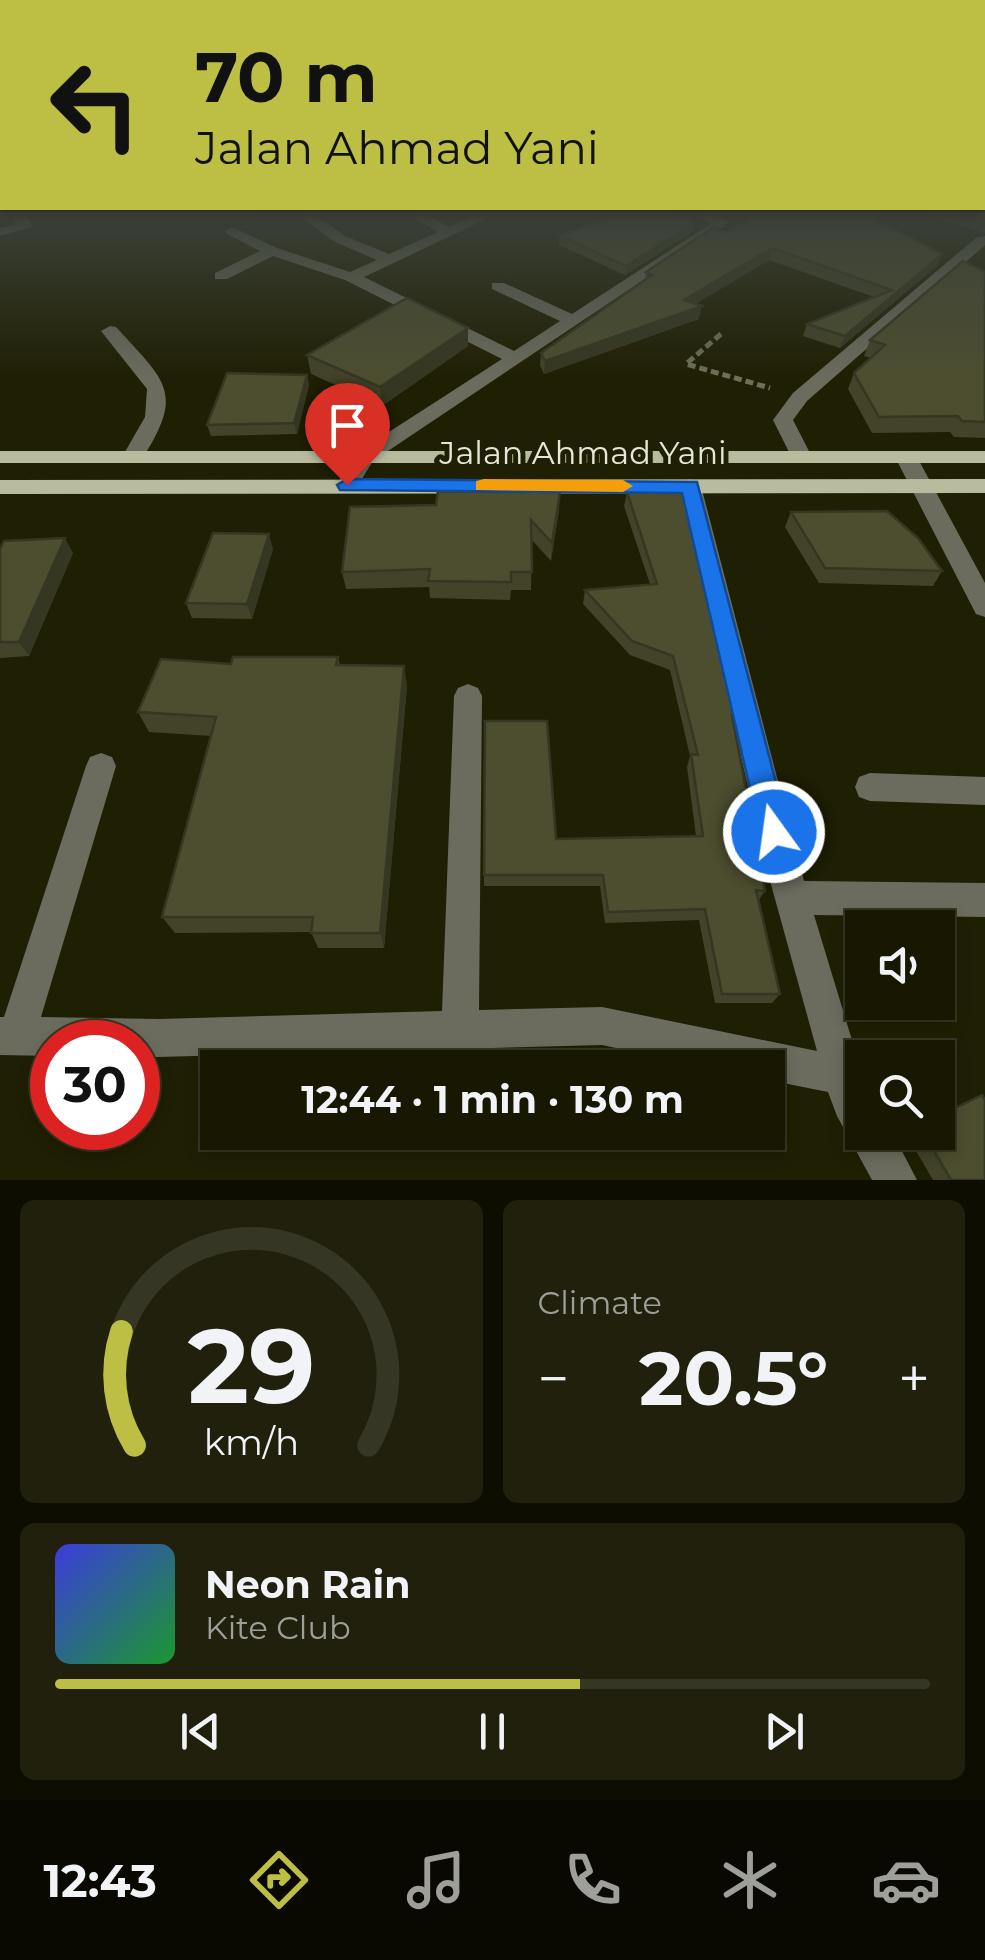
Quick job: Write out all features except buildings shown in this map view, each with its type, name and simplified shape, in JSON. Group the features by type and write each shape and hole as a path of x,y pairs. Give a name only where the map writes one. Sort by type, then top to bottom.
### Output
{"main road":[{"name":"Jalan Ahmad Yani","path":"0,457 985,457"},
{"name":"Jalan Ahmad Yani","path":"0,488 985,486"}],"street":[{"path":"221,276 239,267"},
{"path":"321,267 351,277 516,359"},
{"path":"351,277 373,267"},
{"path":"347,485 365,457 655,267"},
{"path":"802,457 783,420 800,397 961,267"},
{"path":"498,286 574,321"},
{"path":"110,331 151,379 160,397 155,424 133,457"},
{"path":"906,457 985,607"},
{"path":"690,486 792,898 845,1080"},
{"path":"460,1029 468,696"},
{"path":"101,766 9,1036 158,1038 602,1026 844,1076"},
{"path":"870,787 985,791"},
{"path":"792,898 985,900"},
{"path":"878,1150 896,1180"}],"path":[{"path":"721,334 686,364 800,397"}],"slow traffic":[{"path":"484,486 623,486"}],"route":[{"path":"347,485 690,486 774,832"}]}
